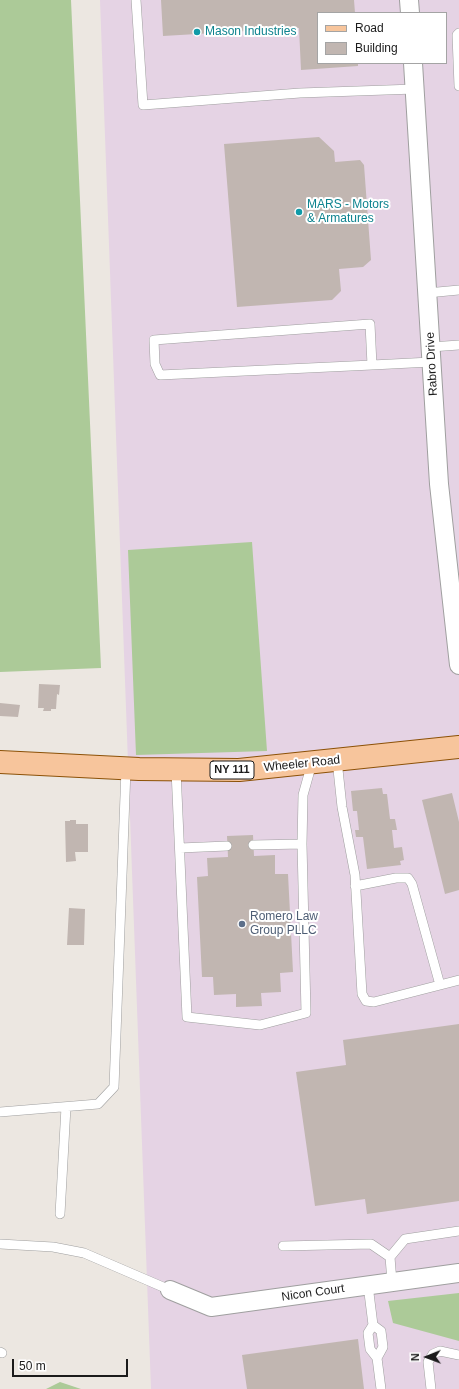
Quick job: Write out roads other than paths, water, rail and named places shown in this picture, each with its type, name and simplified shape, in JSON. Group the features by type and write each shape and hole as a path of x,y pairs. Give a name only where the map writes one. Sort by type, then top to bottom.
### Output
{"main road":[{"name":"Wheeler Road","path":"0,762 126,769 238,770 459,747"}],"street":[{"path":"410,0 410,12"},
{"name":"Rabro Drive","path":"413,64 439,484 453,563 459,665"},
{"name":"Nicon Court","path":"170,1290 211,1307 459,1273"}],"lane":[{"path":"136,0 143,105 300,94 415,89"},
{"path":"459,33 457,35 459,86"},
{"path":"427,293 459,290"},
{"path":"372,365 370,324 154,340 155,364 160,376 372,365 431,355 459,345"},
{"path":"337,760 342,807 355,875 362,994 366,1001 374,1002 459,980"},
{"path":"176,770 187,1017 260,1025 306,1013 302,844 303,795 312,763"},
{"path":"0,1112 98,1104 114,1087 126,769"},
{"path":"253,845 302,844"},
{"path":"180,848 227,846"},
{"path":"355,886 396,878 408,878 412,884 440,985"},
{"path":"60,1214 66,1107"},
{"path":"392,1282 390,1258 405,1239 459,1231"},
{"path":"0,1244 53,1247 84,1253 170,1290"},
{"path":"283,1246 371,1244 390,1258"},
{"path":"368,1285 373,1324 368,1333 370,1350 377,1358 381,1389"},
{"path":"431,1389 428,1362 433,1354 440,1351 459,1354"}],"place":[{"name":"Mason Industries","path":"197,32"},
{"name":"MARS - Motors & Armatures","path":"299,212"},
{"name":"Romero Law Group PLLC","path":"242,924"}]}
